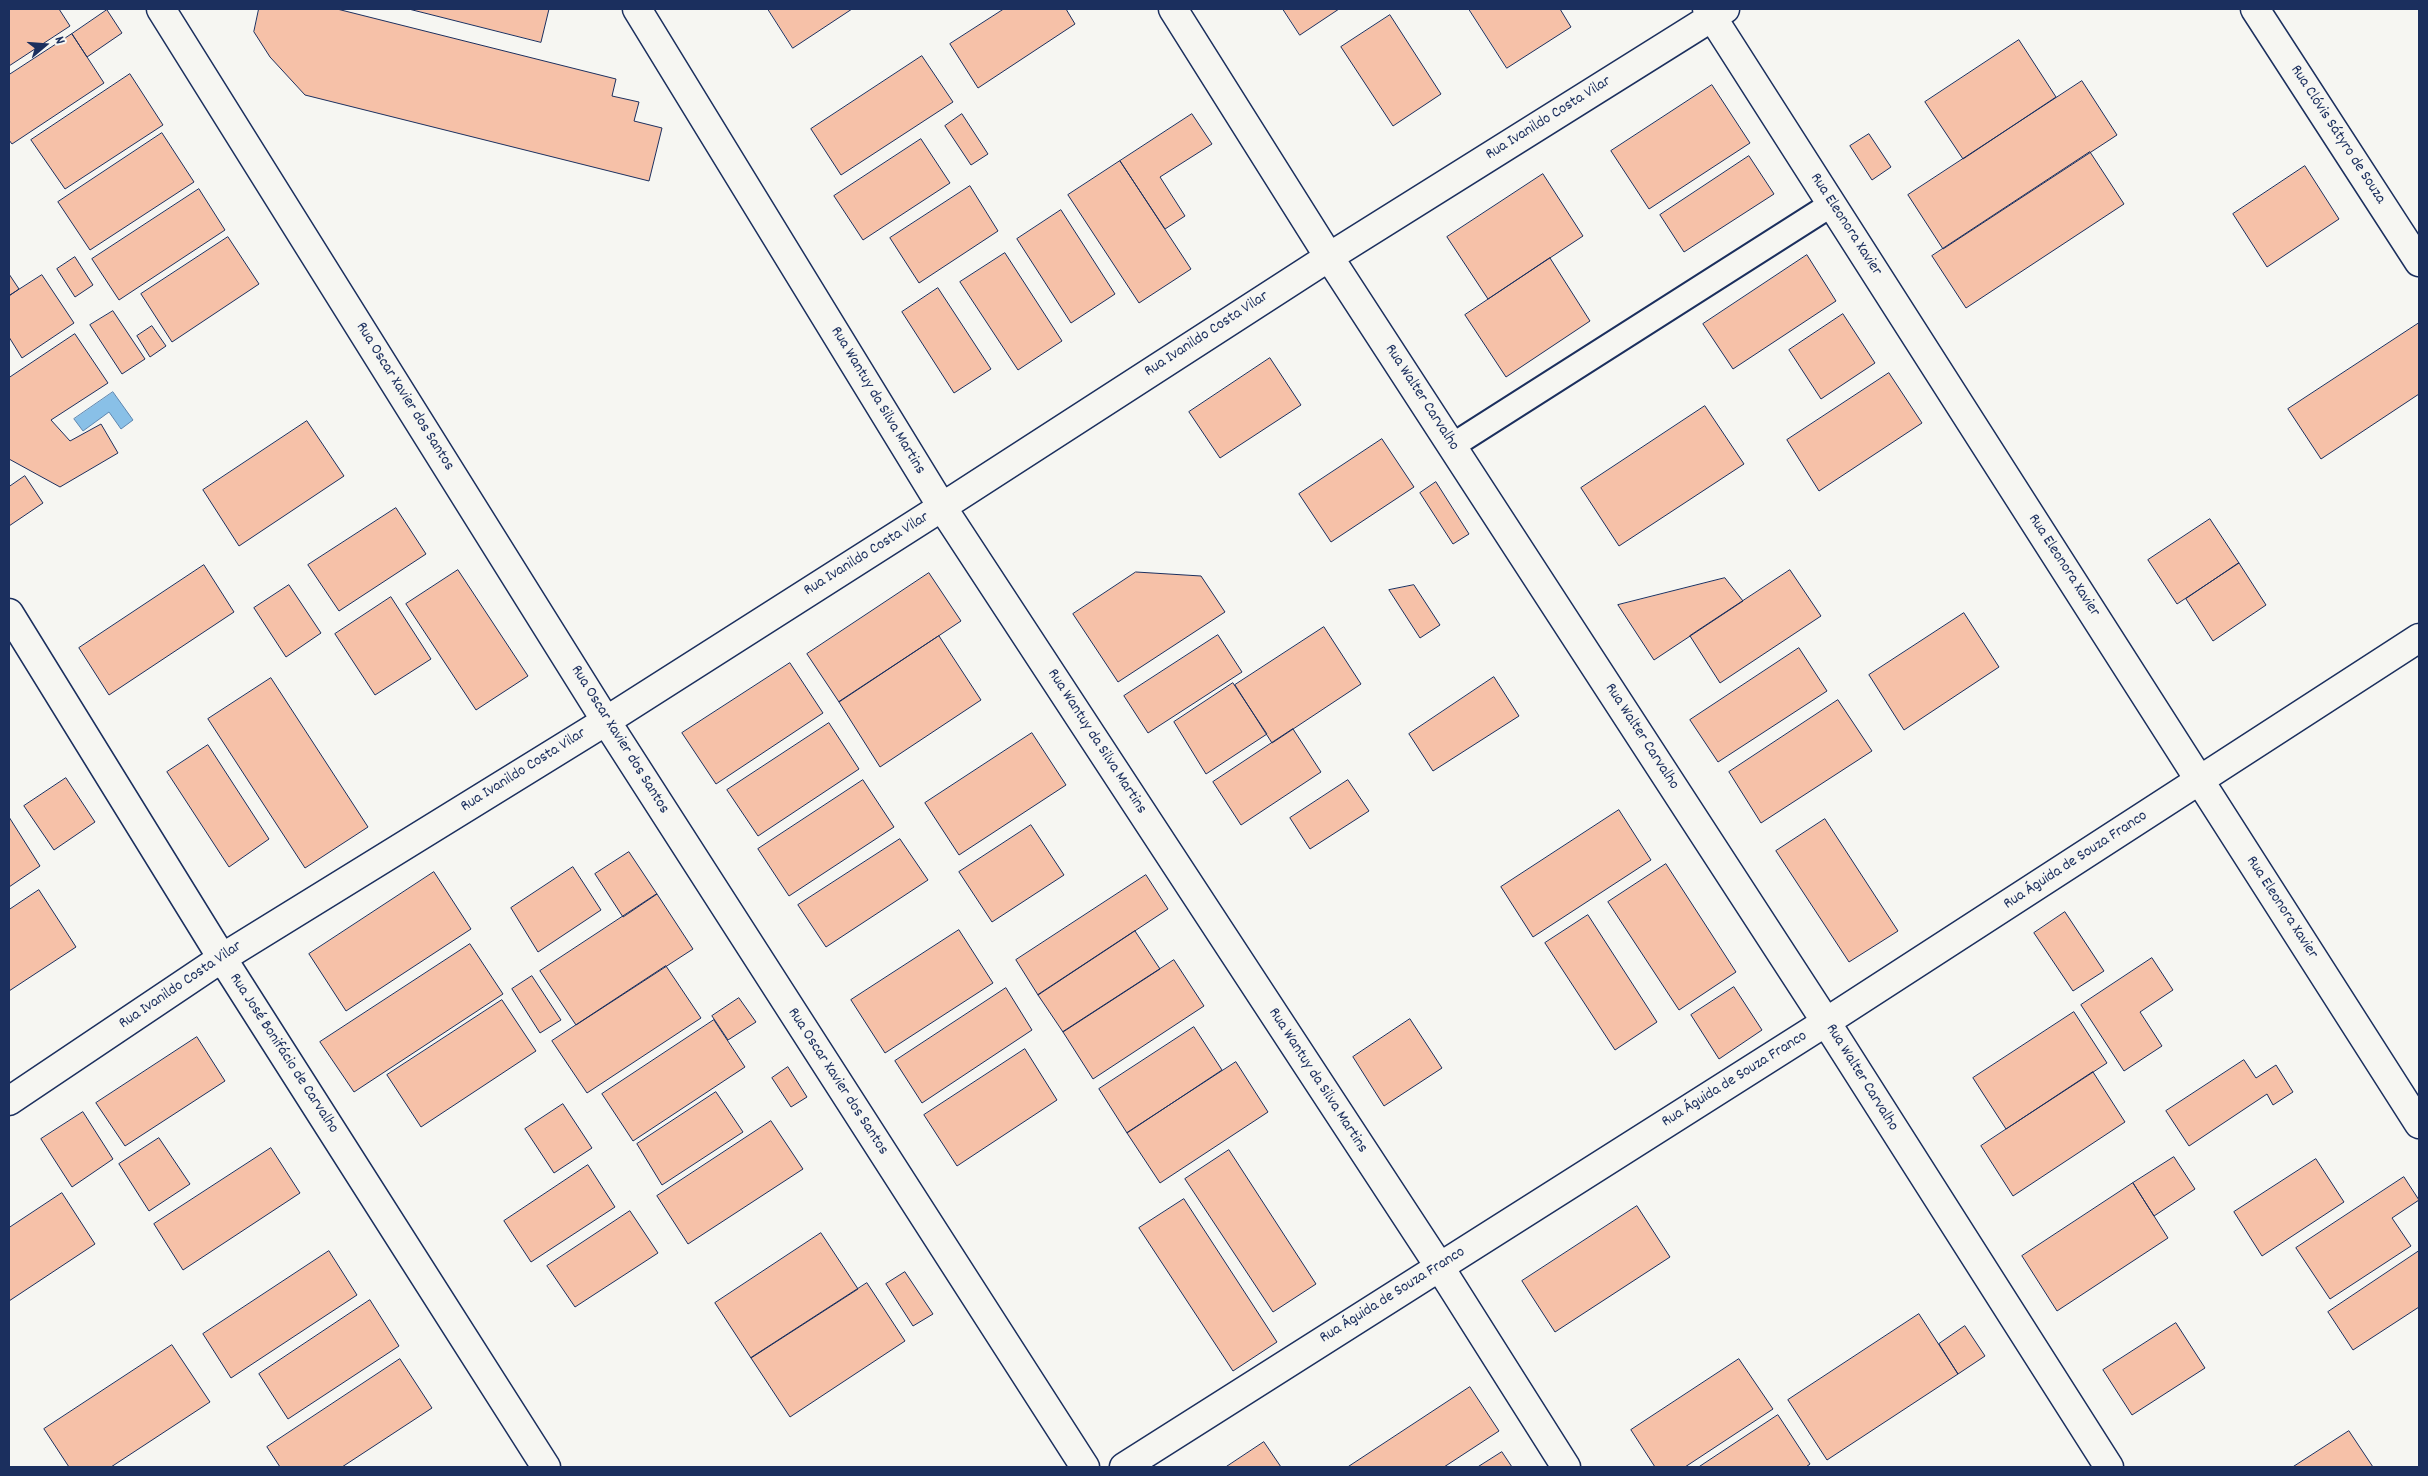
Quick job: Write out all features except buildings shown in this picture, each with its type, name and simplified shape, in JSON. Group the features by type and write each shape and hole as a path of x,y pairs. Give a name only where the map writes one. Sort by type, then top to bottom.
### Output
{"street":[{"name":"Rua Oscar Xavier dos Santos","path":"161,9 606,720 1085,1467"},
{"name":"Rua Wantuy da Silva Martins","path":"637,9 942,507 1439,1266 1566,1467"},
{"name":"Rua Walter Carvalho","path":"1173,9 1329,256 1826,1022 2108,1467"},
{"name":"Rua Clóvis Sátyro de Souza","path":"2256,9 2419,262"},
{"name":"Rua Ivanildo Costa Vilar","path":"9,1101 222,958 606,720 942,507 1329,256 1715,11"},
{"name":"Rua Eleonora Xavier","path":"1715,11 1832,204 2419,1124"},
{"name":"Rua José Bonifácio de Carvalho","path":"9,613 222,958 546,1467"},
{"name":"Rua Águida de Souza Franco","path":"1124,1467 1826,1022 2419,638"}],"lane":[{"path":"1452,446 1832,204"}],"water":[{"path":"113,392 133,420 121,429 109,412 83,431 74,419"}]}
